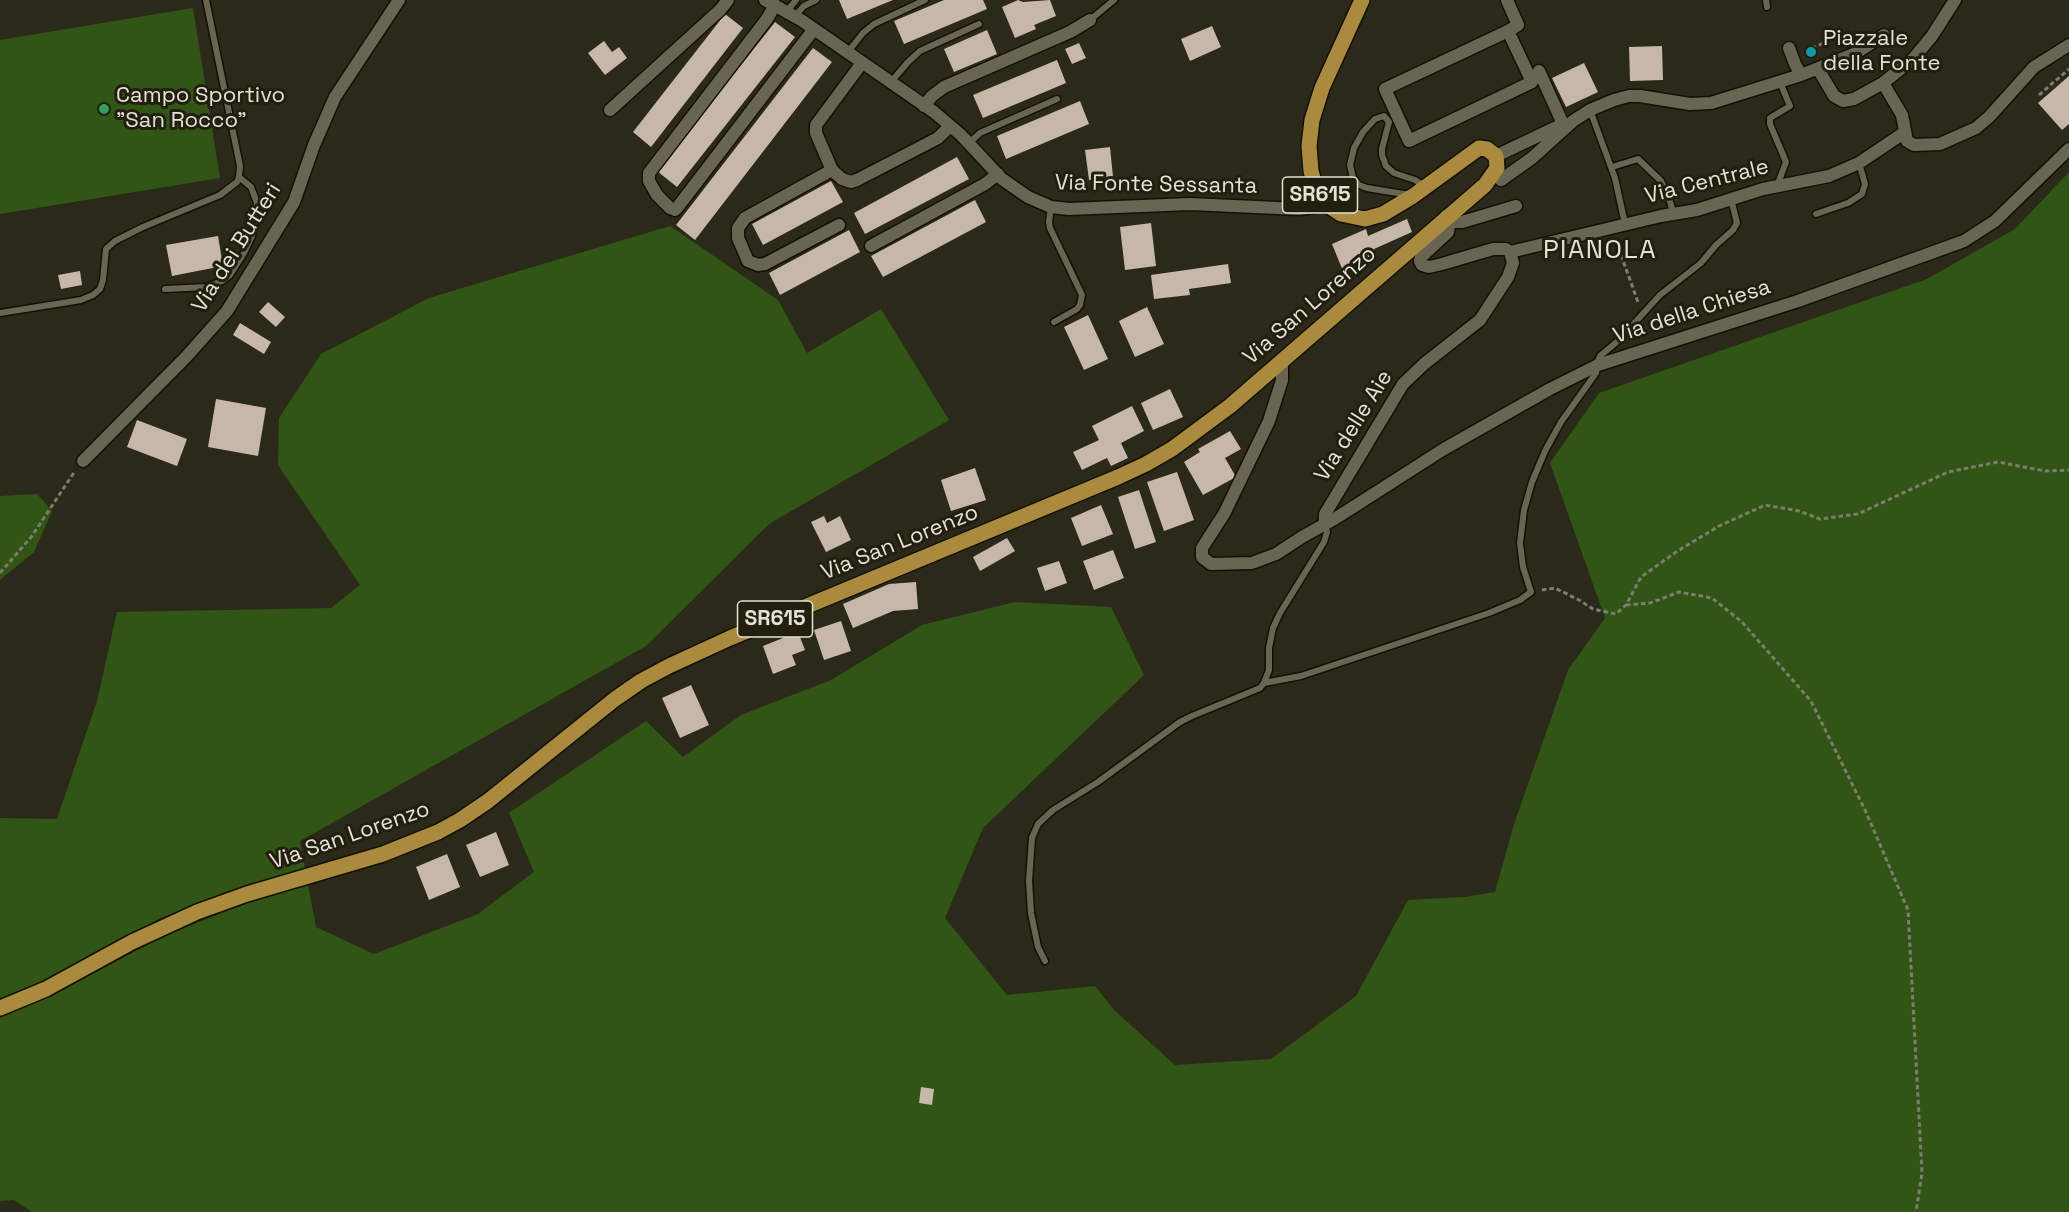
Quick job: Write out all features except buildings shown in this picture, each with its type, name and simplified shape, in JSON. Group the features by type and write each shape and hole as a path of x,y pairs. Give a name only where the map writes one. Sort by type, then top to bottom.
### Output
{"main road":[{"name":"SR615","path":"1362,0 1322,88 1312,120 1309,146 1311,171 1315,186 1324,200 1341,214 1365,219 1383,214 1419,192 1479,148 1487,149 1496,156"},
{"name":"Via San Lorenzo","path":"0,1008 46,989 132,942 197,912 248,894 383,854 438,832 488,801 641,681 669,666 730,638 1146,464 1172,450 1280,363 1448,218 1491,178 1497,168 1496,156"}],"street":[{"name":"Via dei Butteri","path":"83,461 186,357 227,310 294,202 314,145 335,97 399,0"},
{"path":"610,110 728,0"},
{"path":"1818,69 1832,94 1843,101 1854,99 1883,83 1913,59 1926,44 1955,0"},
{"path":"770,2 767,19 649,173 649,181 657,195 670,208 675,210 677,208 814,29"},
{"name":"Via Fonte Sessanta","path":"770,2 814,29 924,106 969,143 998,174 1017,190 1051,207 1069,209 1190,204 1299,209 1314,207 1324,200"},
{"path":"1508,31 1532,82 1410,141 1394,120 1385,89 1518,26 1509,4"},
{"path":"924,106 944,87 1070,32 1090,20"},
{"path":"1496,156 1590,110 1629,96 1690,104 1711,103 1818,69 1856,53 1884,35"},
{"path":"1883,83 1902,116 1907,141 1914,145 1940,144 1968,132 1989,117 2034,67 2069,45"},
{"path":"1791,52 1801,75"},
{"path":"862,63 816,125 816,133 832,170 845,181 857,180 938,138 950,126"},
{"path":"1539,71 1568,122"},
{"path":"1501,180 1532,158 1568,122"},
{"name":"Via Centrale","path":"1510,252 1697,210 1777,186 1829,176 1859,163 1905,132"},
{"name":"Via della Chiesa","path":"1280,363 1282,380 1269,421 1224,514 1205,542 1201,553 1207,562 1215,565 1252,563 1276,554 1444,448 1598,365 1798,301 1964,241 1995,221 2069,149"},
{"path":"832,170 744,218 737,232 745,257 748,261 758,265 765,264 839,225"},
{"path":"871,246 985,184 998,174"},
{"path":"1510,252 1506,249 1494,249 1429,267 1422,265 1420,261 1421,257 1448,232 1448,218 1462,222 1516,206"},
{"name":"Via delle Aie","path":"1325,524 1324,517 1330,504 1403,384 1424,364 1471,329 1489,309 1512,269 1510,252"}],"lane":[{"path":"0,313 81,300 93,295 100,289 103,280 104,254 108,246 143,227 220,195 232,187 239,177 240,166 206,0"},
{"path":"791,14 796,0"},
{"path":"791,14 816,0"},
{"path":"848,52 863,33 874,24 925,0"},
{"path":"1090,20 1114,0"},
{"path":"891,82 920,51 980,24"},
{"path":"1777,186 1786,162 1770,124 1770,118 1790,106 1780,81"},
{"path":"969,143 980,133 1057,99"},
{"path":"1590,110 1612,167 1625,225"},
{"path":"1384,116 1394,120 1382,149 1386,166 1394,173 1414,180 1419,192 1403,193 1362,187 1355,181 1350,165 1352,154 1366,128 1378,117 1384,116"},
{"path":"1612,167 1638,159 1661,181 1674,214"},
{"path":"1816,214 1838,207 1862,194 1865,184 1859,163"},
{"path":"165,289 214,285 222,281 234,268 252,236 257,213 257,203 251,187 239,177"},
{"path":"1046,961 1036,939 1030,913 1029,881 1032,838 1038,824 1053,810 1098,782 1180,722 1252,693 1264,683 1301,676 1467,620 1520,600 1531,592 1523,567 1520,543 1524,510 1545,450 1561,422 1590,382 1600,356 1613,346 1660,295 1701,262 1733,230 1737,219 1731,199"},
{"path":"1051,207 1050,228 1082,296 1077,309 1054,322"},
{"path":"1264,683 1269,670 1269,648 1273,628 1324,542 1327,532 1325,524"}],"path":[{"path":"1791,52 1826,42"},
{"path":"2040,95 2069,69"},
{"path":"1611,228 1637,301 1646,310"},
{"path":"0,573 32,536 83,461"},
{"path":"1531,592 1555,588 1593,609 1616,614 1626,605 1641,577 1719,526 1765,505 1799,511 1820,519 1858,514 1948,472 1998,462 2044,471 2069,470"},
{"path":"1626,605 1650,603 1679,592 1712,598 1742,622 1811,700 1866,812 1908,910 1922,1173 1916,1212"}],"green space":[{"name":"Campo Sportivo \"San Rocco\"","path":"193,8 220,178 0,214 0,40"},
{"path":"2069,172 2069,1212 32,1212 14,1200 0,1201 0,1018 49,997 166,935 250,902 308,885 316,927 374,954 478,914 534,872 509,813 646,721 683,757 741,715 831,680 922,625 1015,602 1111,607 1144,675 983,828 945,918 1007,995 1095,986 1114,1010 1175,1065 1271,1059 1356,996 1408,900 1464,897 1495,892 1514,824 1568,670 1605,618 1550,463 1599,393 1927,279 2015,229"},
{"path":"670,226 778,300 807,353 881,309 949,420 769,524 646,646 300,841 305,868 245,886 159,919 42,981 0,999 0,818 57,819 97,701 117,612 331,608 360,585 278,465 279,418 321,354 429,298"},
{"path":"37,494 52,511 34,552 0,580 0,496"}],"place":[{"name":"Piazzale della Fonte","path":"1811,52"},
{"name":"Campo Sportivo \"San Rocco\"","path":"104,109"}],"district":[{"name":"PIANOLA","path":"1600,251"}]}
